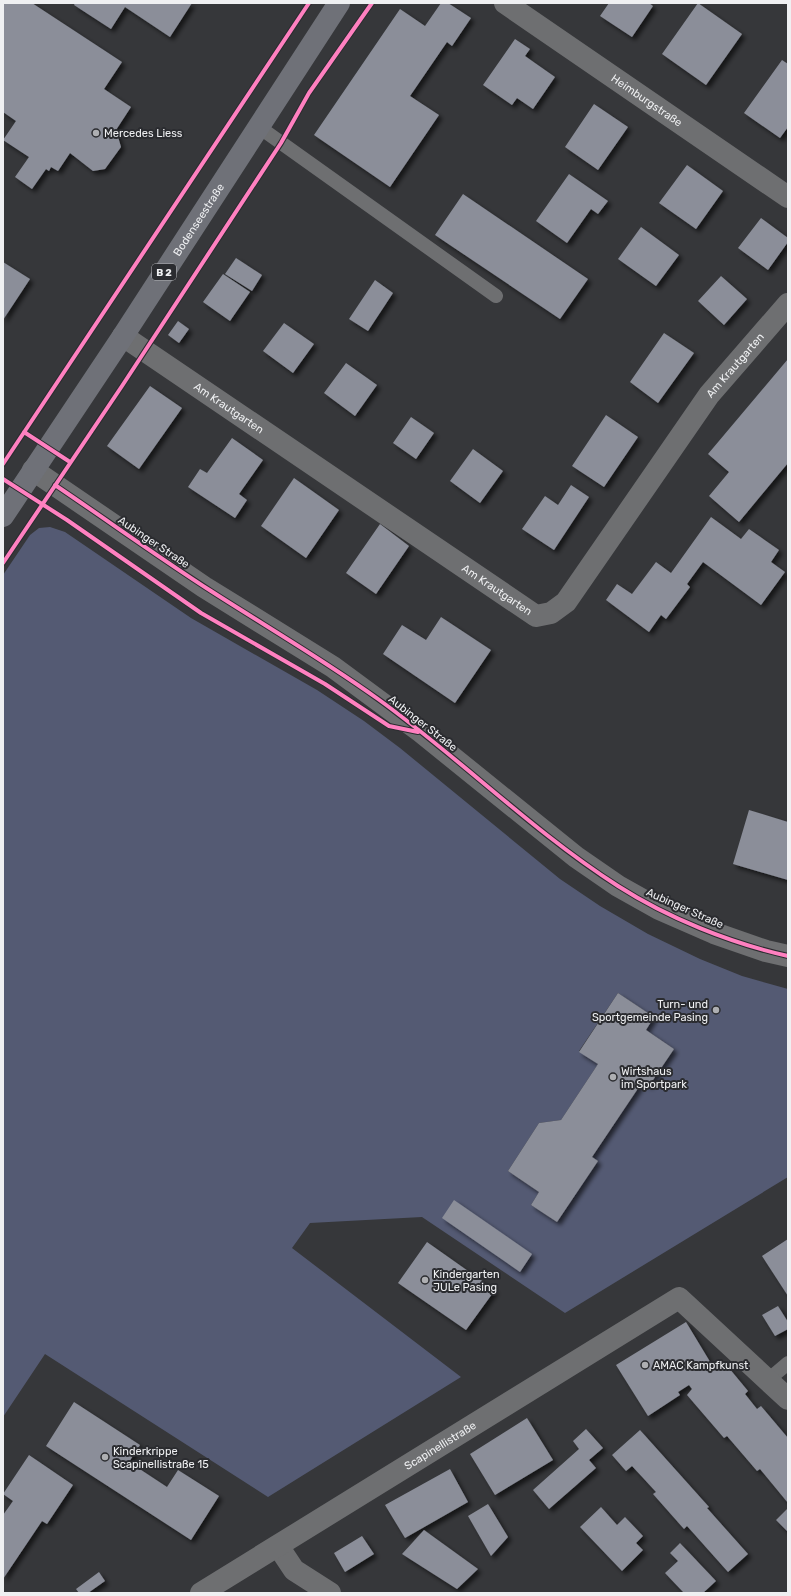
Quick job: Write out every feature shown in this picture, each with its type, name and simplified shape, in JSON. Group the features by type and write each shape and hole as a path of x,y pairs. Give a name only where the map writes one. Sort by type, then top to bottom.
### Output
{"main road":[{"name":"Bodenseestraße","path":"3,516 123,336 339,3"}],"street":[{"name":"Heimburgstraße","path":"505,3 788,197"},
{"name":"Am Krautgarten","path":"123,336 536,616 551,613 566,602 709,395 788,304"},
{"name":"Aubinger Straße","path":"33,470 204,587 333,667 421,732 576,857 618,886 659,909 714,933 766,951 788,956"},
{"name":"Scapinellistraße","path":"201,1593 679,1298 768,1380"},
{"path":"768,1380 788,1399"},
{"path":"278,1546 294,1570 330,1593"}],"lane":[{"path":"259,127 496,296"},
{"path":"768,1380 788,1363"}],"shaded area":[{"name":"Turn- und Sportgemeinde Pasing","path":"50,527 65,532 191,618 317,690 364,721 400,748 560,879 600,906 648,934 700,959 742,976 788,989 788,1177 565,1313 422,1217 310,1223 292,1248 461,1377 268,1497 45,1354 3,1417 3,575 30,535 39,528","holes":["618,993 654,1017 646,1030 674,1049 650,1085 643,1081 592,1157 598,1161 557,1222 531,1205 539,1192 508,1171 539,1123 561,1120 598,1064 579,1051"]}],"building":[{"path":"3,3 32,3 122,62 104,89 131,107 116,130 121,147 105,169 93,171 70,153 58,171 51,167 49,171 46,169 32,189 15,177 29,157 3,140 16,121 3,112"},
{"path":"75,3 192,3 170,37 125,7 111,29 74,5"},
{"path":"441,3 448,3 471,18 452,46 447,42 410,96 439,115 390,187 314,135 400,9 425,26"},
{"path":"609,3 649,3 653,6 632,37 600,16"},
{"path":"698,3 742,34 706,85 662,54"},
{"path":"515,39 530,49 525,56 555,77 533,109 517,98 512,105 483,85"},
{"path":"782,60 788,64 788,127 780,138 744,113"},
{"path":"594,104 628,127 598,170 565,147"},
{"path":"687,165 723,191 696,229 659,203"},
{"path":"569,174 608,201 598,214 591,209 567,243 536,221"},
{"path":"463,194 588,279 560,319 435,235"},
{"path":"761,218 788,238 788,242 768,270 738,248"},
{"path":"641,227 679,255 656,286 618,259"},
{"path":"236,258 262,275 252,291 225,274"},
{"path":"3,262 30,279 3,320"},
{"path":"223,274 250,292 230,321 203,302"},
{"path":"721,276 747,299 724,325 698,301"},
{"path":"375,280 393,293 368,331 349,319"},
{"path":"178,321 189,329 179,343 168,335"},
{"path":"284,323 314,344 293,373 263,351"},
{"path":"664,333 694,353 658,403 630,382"},
{"path":"788,359 788,463 739,522 709,496 729,472 708,454"},
{"path":"346,363 377,385 355,416 324,393"},
{"path":"150,386 182,408 139,469 107,446"},
{"path":"606,415 638,437 604,487 572,466"},
{"path":"411,417 434,433 416,459 393,443"},
{"path":"232,438 263,460 239,494 247,500 235,518 188,487 200,469 207,473"},
{"path":"473,449 503,471 480,503 450,481"},
{"path":"294,478 339,510 306,558 261,526"},
{"path":"571,485 589,497 554,550 522,529 545,496 558,505"},
{"path":"711,517 741,539 749,529 779,550 771,562 785,572 761,605 703,562 687,584 690,587 666,619 661,615 649,632 606,600 617,584 632,594 656,562 671,573"},
{"path":"380,524 409,546 376,594 346,573"},
{"path":"441,617 491,650 455,703 383,654 402,625 426,640"},
{"path":"749,810 788,822 788,880 733,864"},
{"path":"618,993 654,1017 646,1030 674,1049 649,1086 643,1081 592,1157 598,1161 557,1222 531,1205 539,1192 508,1171 539,1123 561,1120 598,1064 579,1052"},
{"path":"454,1200 532,1254 520,1272 442,1218"},
{"path":"788,1239 788,1296 762,1256"},
{"path":"427,1242 495,1290 466,1330 398,1283"},
{"path":"778,1306 788,1322 788,1329 775,1336 762,1315"},
{"path":"686,1322 715,1370 724,1362 748,1391 745,1394 757,1409 761,1406 788,1438 788,1503 760,1469 757,1471 727,1436 724,1438 687,1395 692,1389 689,1385 678,1392 680,1395 648,1416 616,1365"},
{"path":"74,1402 140,1445 129,1462 167,1487 178,1470 219,1496 191,1540 46,1446"},
{"path":"527,1418 553,1460 495,1495 470,1454"},
{"path":"586,1429 603,1448 589,1460 596,1468 549,1509 533,1490 579,1449 573,1441"},
{"path":"640,1430 709,1507 707,1508 748,1554 728,1572 687,1526 684,1529 653,1494 656,1492 632,1466 626,1471 612,1455"},
{"path":"29,1455 73,1485 47,1524 42,1521 3,1579 3,1515 13,1501 3,1494"},
{"path":"450,1469 468,1502 405,1538 385,1505"},
{"path":"488,1504 508,1537 491,1556 468,1516"},
{"path":"601,1507 617,1525 625,1517 643,1536 636,1543 643,1550 622,1571 580,1527"},
{"path":"788,1508 788,1532 776,1520"},
{"path":"424,1530 478,1569 457,1589 402,1554"},
{"path":"362,1536 374,1554 345,1572 334,1553"},
{"path":"680,1543 716,1581 703,1593 684,1593 665,1573 678,1561 670,1553"},
{"path":"99,1572 105,1581 88,1593 79,1593 76,1589"}],"cycle path":[{"path":"3,464 309,3"},
{"path":"3,563 122,386 281,143 309,93 372,3"},
{"path":"24,432 70,462"},
{"path":"3,479 67,520 201,613 325,684 389,726 418,732"},
{"path":"55,485 191,578 316,657 378,699 438,745 556,842 586,865 618,886 637,898 678,919 722,937 766,951 788,956"}],"place":[{"name":"Mercedes Liess","path":"96,133"},
{"name":"Turn- und Sportgemeinde Pasing","path":"716,1010"},
{"name":"Wirtshaus im Sportpark","path":"613,1077"},
{"name":"Kindergarten JULe Pasing","path":"425,1280"},
{"name":"AMAC Kampfkunst","path":"645,1365"},
{"name":"Kinderkrippe Scapinellistraße 15","path":"105,1457"}]}
